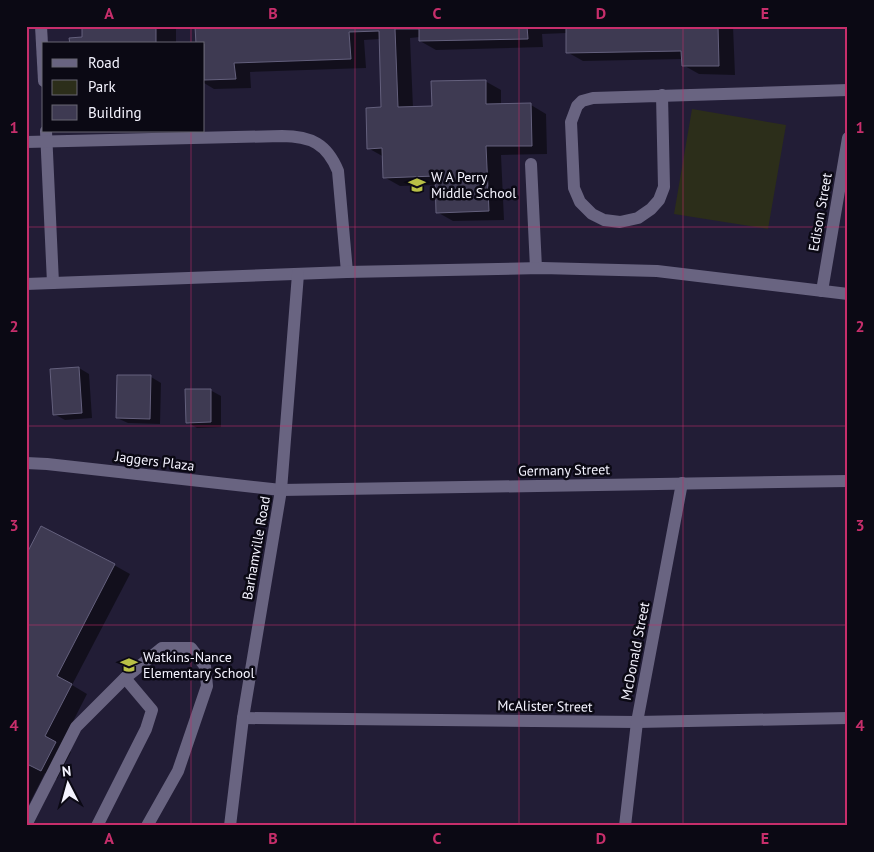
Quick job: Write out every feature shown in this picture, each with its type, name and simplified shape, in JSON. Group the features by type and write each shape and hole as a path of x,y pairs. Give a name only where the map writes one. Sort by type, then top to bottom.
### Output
{"street":[{"path":"41,26 42,44"},
{"path":"662,95 664,187 659,200 651,209 638,218 620,222 604,220 592,214 580,202 574,188 571,122 573,113 582,101 593,98 662,95 848,90"},
{"path":"26,142 47,136 300,136 312,140 332,158 338,171 347,272"},
{"path":"47,136 53,283"},
{"name":"Edison Street","path":"822,291 848,138"},
{"path":"531,164 536,268"},
{"path":"26,284 347,272 536,268 657,271 848,294"},
{"name":"Barhamville Road","path":"230,826 242,718 281,490 298,274"},
{"name":"Jaggers Plaza","path":"26,463 281,490"},
{"name":"Germany Street","path":"281,490 848,481"},
{"name":"McDonald Street","path":"625,826 637,722 682,484"},
{"path":"26,825 76,727 124,678 162,648 191,648 205,666 207,686 178,771 147,826"},
{"path":"97,826 146,729 152,710 124,678"},
{"name":"McAlister Street","path":"242,718 637,722 848,718"}],"green space":[{"path":"692,109 786,125 768,229 674,214"}],"building":[{"path":"82,26 156,26 156,42 70,42 69,38 82,37"},
{"path":"195,26 527,26 528,39 419,41 419,29 395,29 398,107 432,106 431,81 486,80 486,104 531,103 532,146 486,146 489,211 436,213 435,176 383,178 382,148 367,149 366,108 381,107 379,31 349,32 351,59 234,63 236,79 205,80 205,42 196,42"},
{"path":"566,26 718,26 719,66 682,66 681,51 566,53"},
{"path":"79,367 82,413 53,415 50,369"},
{"path":"117,375 151,375 150,419 116,418"},
{"path":"185,389 211,389 211,422 186,423"},
{"path":"41,526 115,564 57,676 72,684 45,736 56,742 41,771 29,765 26,771 26,555"}],"place":[{"name":"W A Perry Middle School","path":"417,185"},
{"name":"Watkins-Nance Elementary School","path":"129,665"}]}
